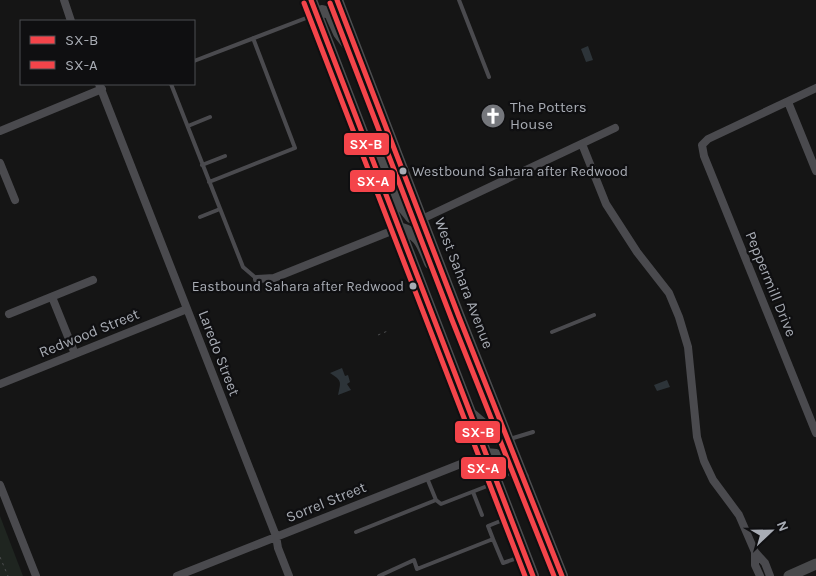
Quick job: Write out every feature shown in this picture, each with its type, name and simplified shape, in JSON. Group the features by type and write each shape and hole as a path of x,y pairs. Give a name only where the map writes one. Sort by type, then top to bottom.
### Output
{"main road":[{"path":"311,0 533,576"},
{"name":"West Sahara Avenue","path":"337,0 562,576"},
{"path":"316,14 326,12 332,16 339,33 361,62"},
{"path":"357,120 387,173 398,202 411,217 422,220"},
{"path":"398,228 409,231 421,241 441,286 452,297"},
{"path":"470,413 496,439 508,440"},
{"path":"486,454 496,455 507,468 523,477"},
{"path":"789,576 816,564"}],"street":[{"path":"64,0 71,20"},
{"path":"0,131 100,86"},
{"name":"Laredo Street","path":"100,86 276,536 278,548 289,576"},
{"path":"816,88 788,102 816,172"},
{"name":"Peppermill Drive","path":"788,102 708,139 702,145 704,156 816,433"},
{"path":"422,220 615,128"},
{"path":"582,144 606,204 637,252 669,293 688,347 697,437 704,461 713,480 739,515 755,552 764,563 770,576"},
{"path":"0,163 14,200"},
{"path":"257,279 274,278 398,228"},
{"path":"9,314 93,280"},
{"path":"52,297 75,354"},
{"name":"Redwood Street","path":"0,384 187,309"},
{"name":"Sorrel Street","path":"177,576 426,476 486,454"},
{"path":"0,485 36,576"},
{"path":"755,552 755,565 760,576"}],"lane":[{"path":"458,0 489,78"},
{"path":"195,61 316,14"},
{"path":"209,182 295,148 253,38"},
{"path":"171,85 243,267 257,279"},
{"path":"188,126 210,117"},
{"path":"202,165 225,156"},
{"path":"200,218 220,209"},
{"path":"552,332 594,315"},
{"path":"508,440 533,432"},
{"path":"426,476 436,500 441,504 497,482"},
{"path":"473,492 482,515"},
{"path":"356,532 436,500"},
{"path":"510,517 488,526 493,539 503,563 525,555"},
{"path":"379,576 414,560 417,569 493,539"}],"path":[{"path":"378,335 390,330"},
{"path":"0,557 8,576"}],"shaded area":[{"path":"588,46 593,60 586,62 581,49"},
{"path":"342,368 345,376 348,375 350,382 347,384 351,390 338,395 340,382 330,373"},
{"path":"667,380 670,387 657,391 654,385"},
{"path":"0,516 23,576 0,576"}],"transit line":[{"name":"SX-B","path":"311,0 533,576"},
{"name":"SX-B","path":"337,0 459,317 562,576"},
{"name":"SX-A","path":"304,3 525,576"},
{"name":"SX-A","path":"330,3 452,320 554,576"}],"place":[{"name":"The Potters House","path":"493,116"},
{"name":"Westbound Sahara after Redwood","path":"403,171"},
{"name":"Eastbound Sahara after Redwood","path":"413,286"}]}
